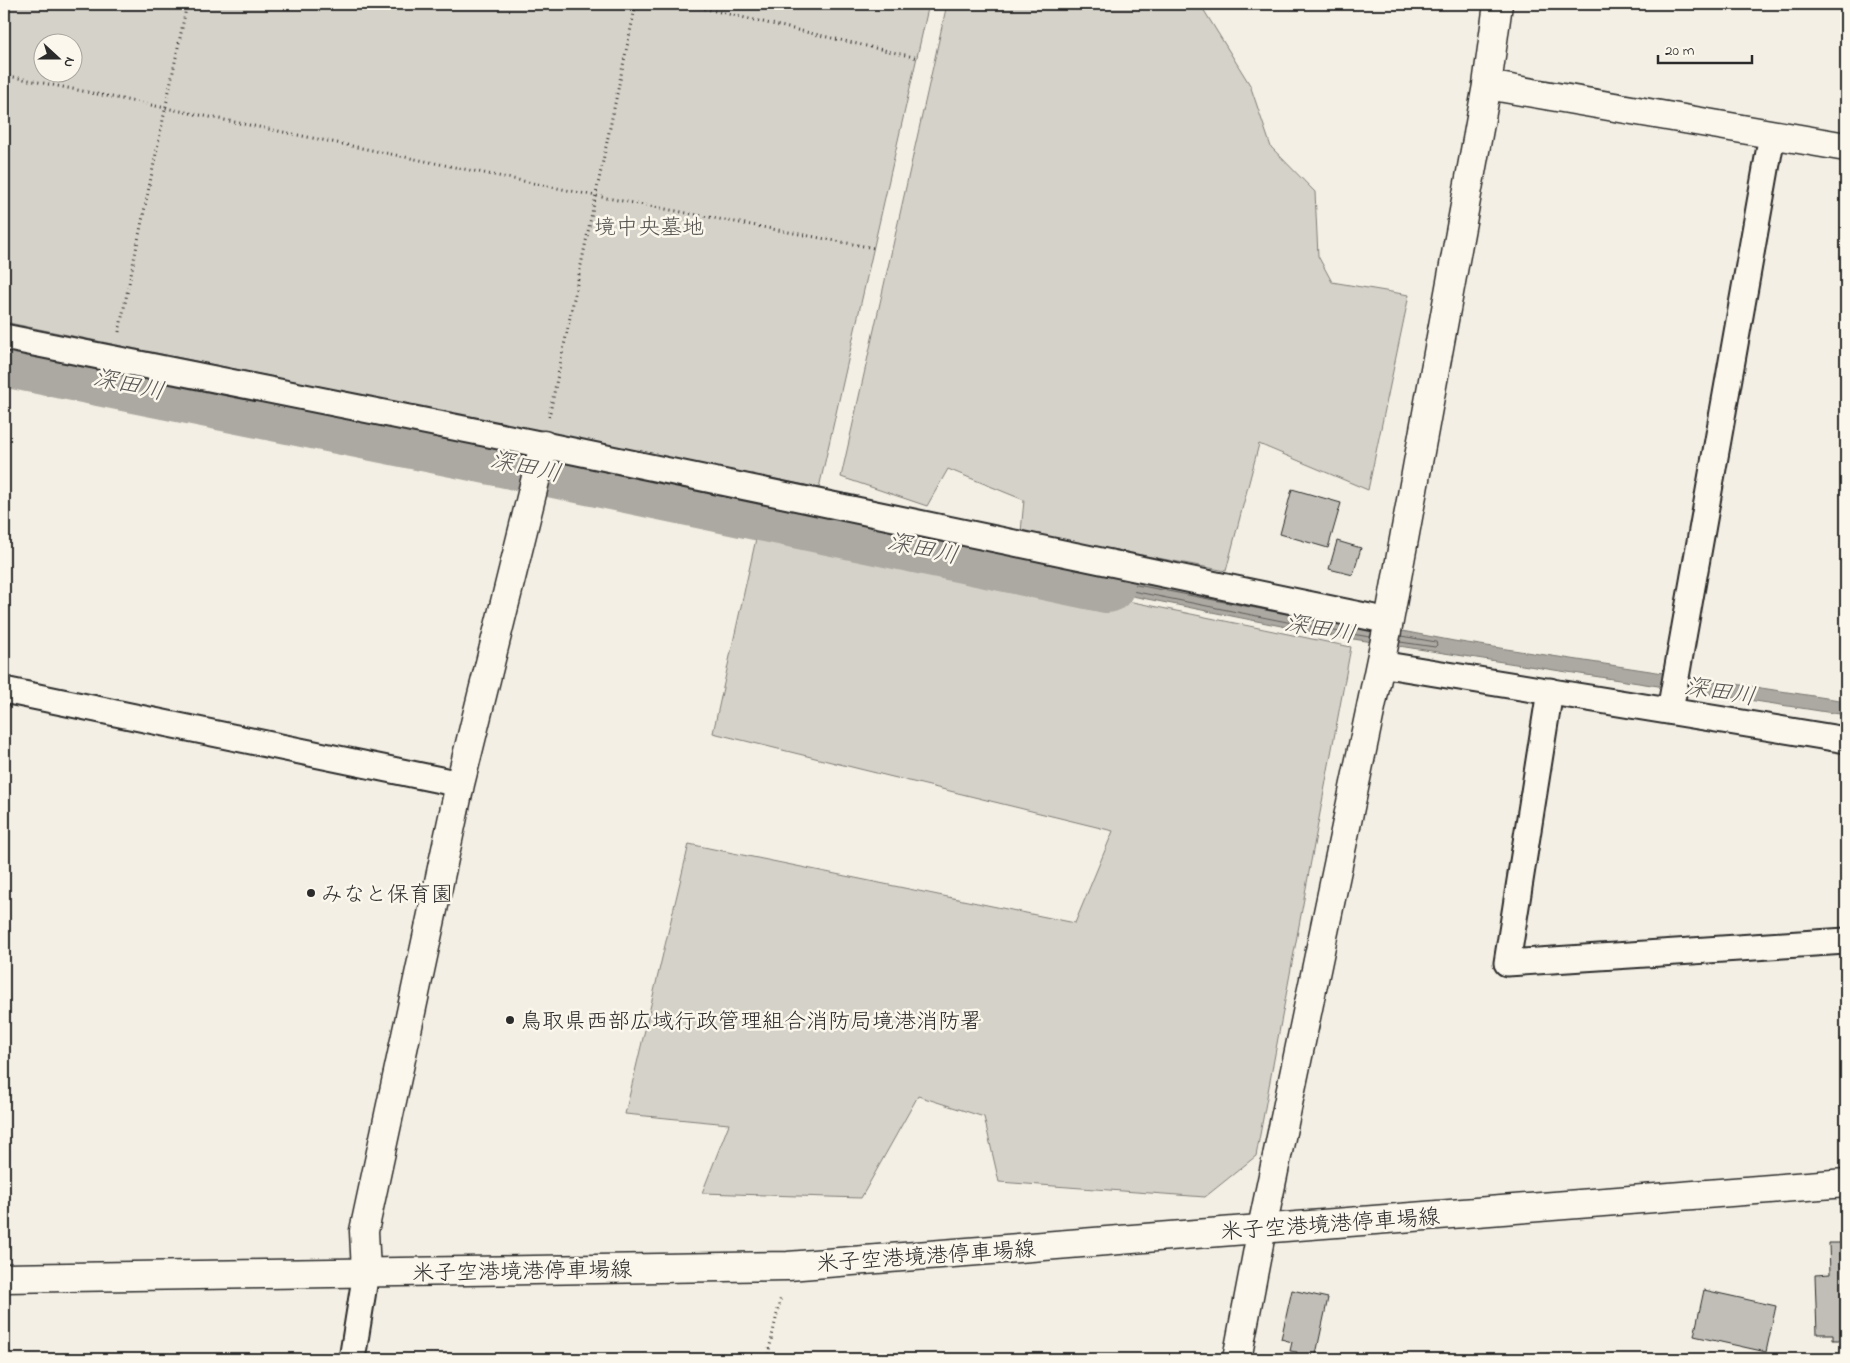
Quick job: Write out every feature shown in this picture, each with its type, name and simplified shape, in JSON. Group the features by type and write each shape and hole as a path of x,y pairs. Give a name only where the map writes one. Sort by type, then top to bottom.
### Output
{"street":[{"path":"1238,1359 1262,1228 1389,622 1487,85 1498,4"},
{"path":"1487,85 1846,147"},
{"path":"1670,711 1772,135"},
{"path":"4,338 544,445 1389,622"},
{"path":"352,1359 366,1272 364,1231 460,784 544,445"},
{"path":"1380,664 1846,740"},
{"path":"4,690 460,784"},
{"path":"1550,692 1507,963 1846,941"},
{"name":"米子空港境港停車場線","path":"4,1278 788,1266 1846,1183"}],"path":[{"path":"119,335 164,108 187,4"},
{"path":"544,445 636,4"},
{"path":"685,4 918,58"},
{"path":"4,75 596,196 874,248"},
{"path":"768,1359 788,1266"}],"green space":[{"name":"境中央墓地","path":"4,4 929,4 819,488 4,322"},
{"path":"947,4 1200,4 1250,85 1271,147 1315,192 1318,256 1332,282 1409,295 1368,490 1259,444 1226,571 1021,532 1024,500 948,469 927,506 841,477"},
{"path":"759,525 1351,647 1256,1156 1205,1197 999,1182 984,1117 918,1096 861,1198 702,1193 729,1124 625,1114 689,844 1075,923 1113,831 713,733"}],"water":[{"path":"1033,560 1454,641 1846,701 1846,715 1321,634 1028,575"}],"building":[{"path":"1292,489 1341,503 1328,548 1280,534"},
{"path":"1337,541 1361,548 1353,575 1329,569"},
{"path":"1829,1243 1846,1243 1846,1340 1833,1340 1833,1334 1817,1334 1815,1275 1830,1274"},
{"path":"1292,1290 1328,1298 1315,1359 1295,1359 1297,1352 1290,1351 1292,1342 1281,1339"},
{"path":"1704,1290 1776,1306 1766,1352 1694,1336"}],"waterway":[{"name":"深田川","path":"4,359 468,452 1107,585"}],"place":[{"name":"みなと保育園","path":"311,893"},
{"name":"鳥取県西部広域行政管理組合消防局境港消防署","path":"510,1020"}]}
